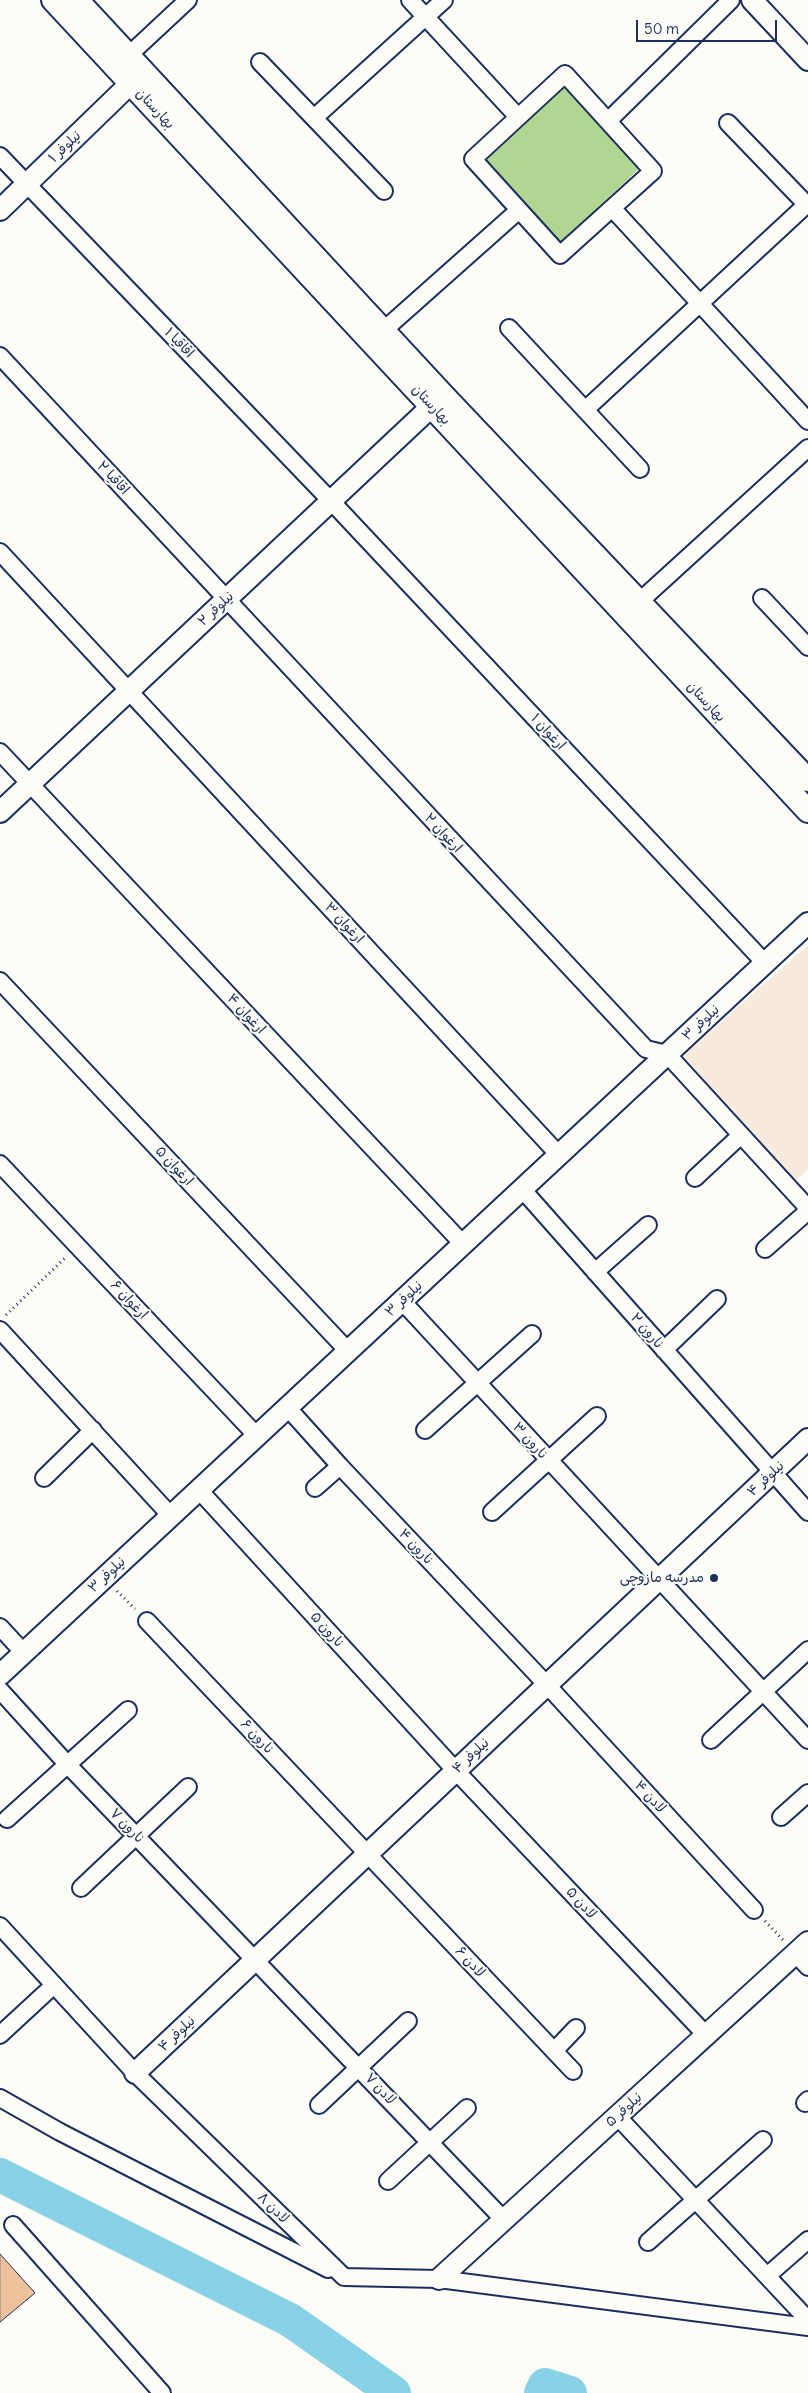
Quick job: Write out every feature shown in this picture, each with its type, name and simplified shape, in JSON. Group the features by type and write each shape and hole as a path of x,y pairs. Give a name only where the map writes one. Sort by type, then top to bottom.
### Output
{"main road":[{"name":"بهارستان","path":"53,0 808,811"},
{"name":"بهارستان","path":"76,0 808,780"}],"street":[{"path":"129,55 188,0"},
{"path":"410,0 518,117"},
{"path":"314,118 444,0"},
{"path":"608,121 731,0"},
{"path":"752,0 808,60"},
{"path":"260,62 384,191"},
{"path":"565,74 608,121 653,171 560,255 473,159 565,74"},
{"name":"نیلوفر ۱","path":"0,210 131,83"},
{"path":"585,410 807,205 728,122"},
{"name":"اقاقیا ۱","path":"0,156 331,501"},
{"path":"612,208 808,421"},
{"path":"384,330 519,210"},
{"path":"509,328 640,469"},
{"name":"اقاقیا ۲","path":"0,356 226,600"},
{"name":"نیلوفر ۲","path":"0,812 432,406"},
{"path":"639,602 808,448"},
{"name":"ارغوان ۱","path":"331,501 765,963"},
{"name":"ارغوان ۳","path":"0,552 130,690 559,1155"},
{"path":"762,598 808,647"},
{"name":"ارغوان ۲","path":"226,600 646,1049 667,1054"},
{"name":"ارغوان ۴","path":"0,752 463,1244"},
{"name":"نیلوفر ۳","path":"0,1675 808,923"},
{"name":"ارغوان ۵","path":"0,982 348,1351"},
{"path":"667,1054 808,1210 765,1249"},
{"path":"695,1178 741,1135"},
{"name":"ارغوان ۶","path":"0,1164 257,1436"},
{"name":"نارون ۲","path":"522,1189 808,1512"},
{"path":"595,1272 648,1225"},
{"path":"664,1350 717,1299"},
{"name":"نارون ۳","path":"402,1301 808,1740"},
{"path":"0,1330 171,1516"},
{"path":"425,1430 532,1334"},
{"name":"نارون ۴","path":"288,1408 340,1466 547,1685"},
{"path":"492,1512 597,1416"},
{"path":"44,1478 93,1430"},
{"name":"نیلوفر ۴","path":"135,2073 808,1439"},
{"path":"315,1488 340,1466"},
{"name":"نارون ۵","path":"199,1490 456,1771"},
{"name":"نارون ۶","path":"147,1621 368,1854"},
{"path":"0,1627 24,1653"},
{"path":"711,1740 808,1650"},
{"name":"لادن ۴","path":"547,1685 754,1910"},
{"name":"نارون ۷","path":"0,1690 67,1764 256,1959"},
{"path":"7,1819 128,1710"},
{"name":"لادن ۵","path":"456,1771 706,2034"},
{"path":"81,1888 188,1787"},
{"path":"781,1818 808,1793"},
{"name":"لادن ۶","path":"368,1854 573,2071"},
{"name":"لادن ۸","path":"0,1926 135,2073 344,2277"},
{"name":"نیلوفر ۵","path":"439,2279 706,2034 804,1954"},
{"name":"لادن ۷","path":"256,1959 504,2220"},
{"path":"0,2035 54,1985"},
{"path":"319,2105 408,2021"},
{"path":"554,2051 576,2028"},
{"path":"0,2098 60,2132 344,2277 439,2279 808,2327"},
{"path":"388,2180 467,2108"},
{"path":"617,2116 808,2320"},
{"path":"648,2242 763,2140"},
{"path":"13,2225 162,2393"},
{"path":"767,2276 808,2240"}],"path":[{"path":"0,1321 77,1246"},
{"path":"104,1578 147,1621"},
{"path":"754,1910 804,1954"}],"shaded area":[{"path":"808,945 808,1169 796,1180 683,1056"}],"green space":[{"path":"563,86 639,169 559,243 483,161"}],"building":[{"path":"0,2254 35,2293 0,2322"}],"waterway":[{"path":"0,2175 290,2320 394,2393"},
{"path":"541,2393 545,2385 570,2393"}],"place":[{"name":"مدرسه مازوچی","path":"714,1578"}]}
